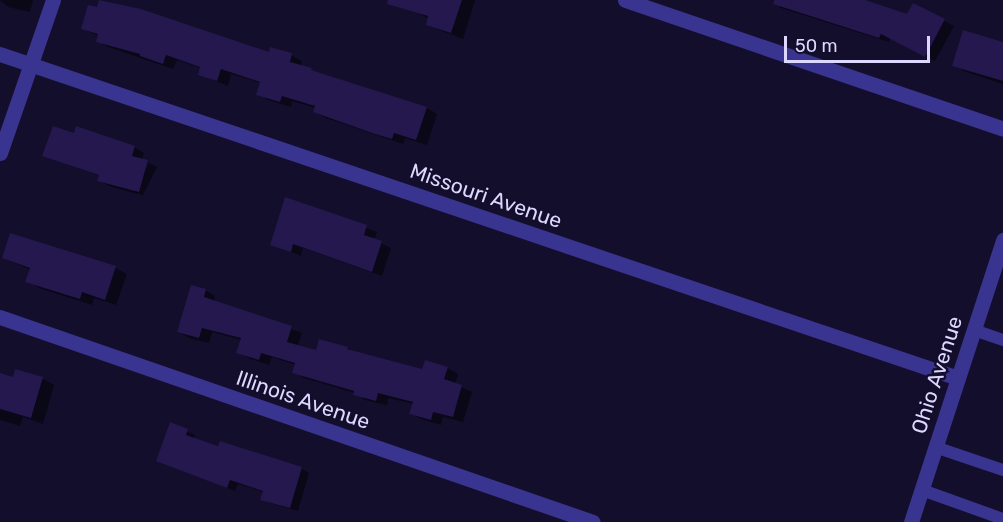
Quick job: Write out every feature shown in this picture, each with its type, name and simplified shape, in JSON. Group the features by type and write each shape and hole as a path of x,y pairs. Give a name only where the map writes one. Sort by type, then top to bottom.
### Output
{"street":[{"path":"0,153 53,0"},
{"path":"625,0 1003,129"},
{"name":"Missouri Avenue","path":"0,54 958,378"},
{"name":"Ohio Avenue","path":"911,522 1003,240"},
{"name":"Illinois Avenue","path":"0,317 593,522"}],"lane":[{"path":"974,330 1003,340"},
{"path":"935,447 1003,470"},
{"path":"922,490 1003,519"}],"building":[{"path":"99,0 141,9 269,52 270,47 292,53 290,62 427,107 416,140 394,133 392,139 372,133 313,112 315,106 282,96 280,102 256,95 260,82 221,69 217,81 198,75 200,67 166,55 163,64 140,56 140,54 96,42 98,34 81,29 88,5 97,7"},
{"path":"388,0 462,0 451,33 426,25 428,16 387,4"},
{"path":"774,0 865,0 907,14 913,3 945,19 925,57 881,34 879,38 773,4"},
{"path":"963,30 1003,42 1003,81 952,66"},
{"path":"53,126 74,133 76,126 135,146 132,156 148,160 139,192 97,181 99,175 42,156"},
{"path":"285,197 367,225 364,235 382,241 372,272 293,244 291,252 270,245"},
{"path":"10,233 116,266 105,300 82,292 80,299 25,282 30,268 2,258"},
{"path":"191,285 206,289 204,297 292,326 287,342 316,350 319,339 422,369 425,360 448,367 444,379 462,385 453,417 433,412 431,420 409,414 413,402 378,393 376,401 353,395 354,391 292,373 295,363 261,353 259,360 236,353 241,338 202,328 199,338 177,332"},
{"path":"15,369 43,377 31,418 0,409 0,373 13,377"},
{"path":"170,422 188,429 186,435 218,446 220,441 302,467 290,508 260,500 263,491 230,480 227,488 156,461"}]}
